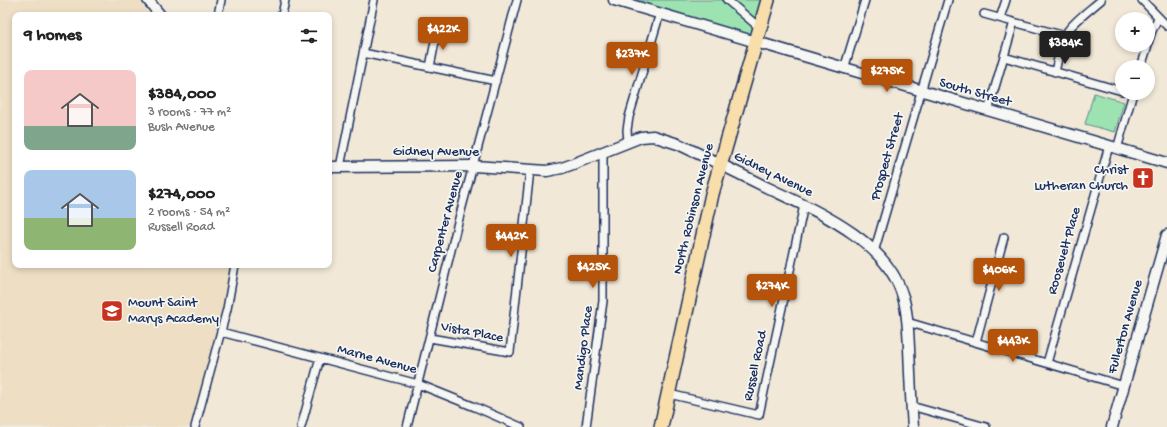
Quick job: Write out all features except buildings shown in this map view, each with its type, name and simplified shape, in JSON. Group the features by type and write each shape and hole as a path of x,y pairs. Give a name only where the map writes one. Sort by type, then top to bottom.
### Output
{"highway":[{"name":"North Robinson Avenue","path":"661,427 712,194 768,0"}],"street":[{"path":"148,0 158,12"},
{"path":"219,12 221,0"},
{"path":"283,12 285,0"},
{"path":"340,167 374,0"},
{"name":"Carpenter Avenue","path":"407,427 457,226 517,0"},
{"name":"South Street","path":"614,0 755,43 1167,163"},
{"path":"727,0 760,28"},
{"path":"844,69 865,0"},
{"name":"Prospect Street","path":"874,252 948,0"},
{"path":"1000,18 1006,0"},
{"path":"1055,72 1065,36 1072,26 1101,0"},
{"path":"1142,0 1167,26"},
{"path":"628,141 627,130 630,117 660,13"},
{"path":"984,14 1065,36"},
{"path":"1155,24 1158,18"},
{"path":"988,111 1014,22"},
{"path":"430,67 437,31"},
{"path":"363,53 496,81"},
{"path":"1004,57 1115,88"},
{"name":"Roosevelt Place","path":"1047,363 1112,147 1130,100"},
{"name":"Gidney Avenue","path":"332,167 474,166 546,171 562,168 641,137 653,136 664,138 678,144 820,213 848,230 874,252 893,273 906,306 913,427"},
{"name":"Mandigo Place","path":"586,427 603,301 603,152"},
{"name":"Vista Place","path":"430,338 510,352 530,170"},
{"name":"Russell Road","path":"669,394 759,415 804,205"},
{"name":"Fullerton Avenue","path":"1112,427 1167,235"},
{"path":"976,342 1004,237"},
{"path":"195,427 230,297 235,268"},
{"path":"907,322 1124,386"},
{"name":"Marne Avenue","path":"221,332 418,384 521,427"},
{"path":"301,427 320,358"},
{"path":"911,406 986,427"}],"shaded area":[{"path":"0,0 139,0 148,12 12,12 12,268 231,268 227,292 190,427 0,427"}],"green space":[{"path":"631,0 763,0 753,33 750,35"},
{"path":"1094,93 1124,102 1115,132 1085,124"}],"place":[{"name":"Christ Lutheran Church","path":"1143,178"},
{"name":"Mount Saint Marys Academy","path":"112,311"}]}
